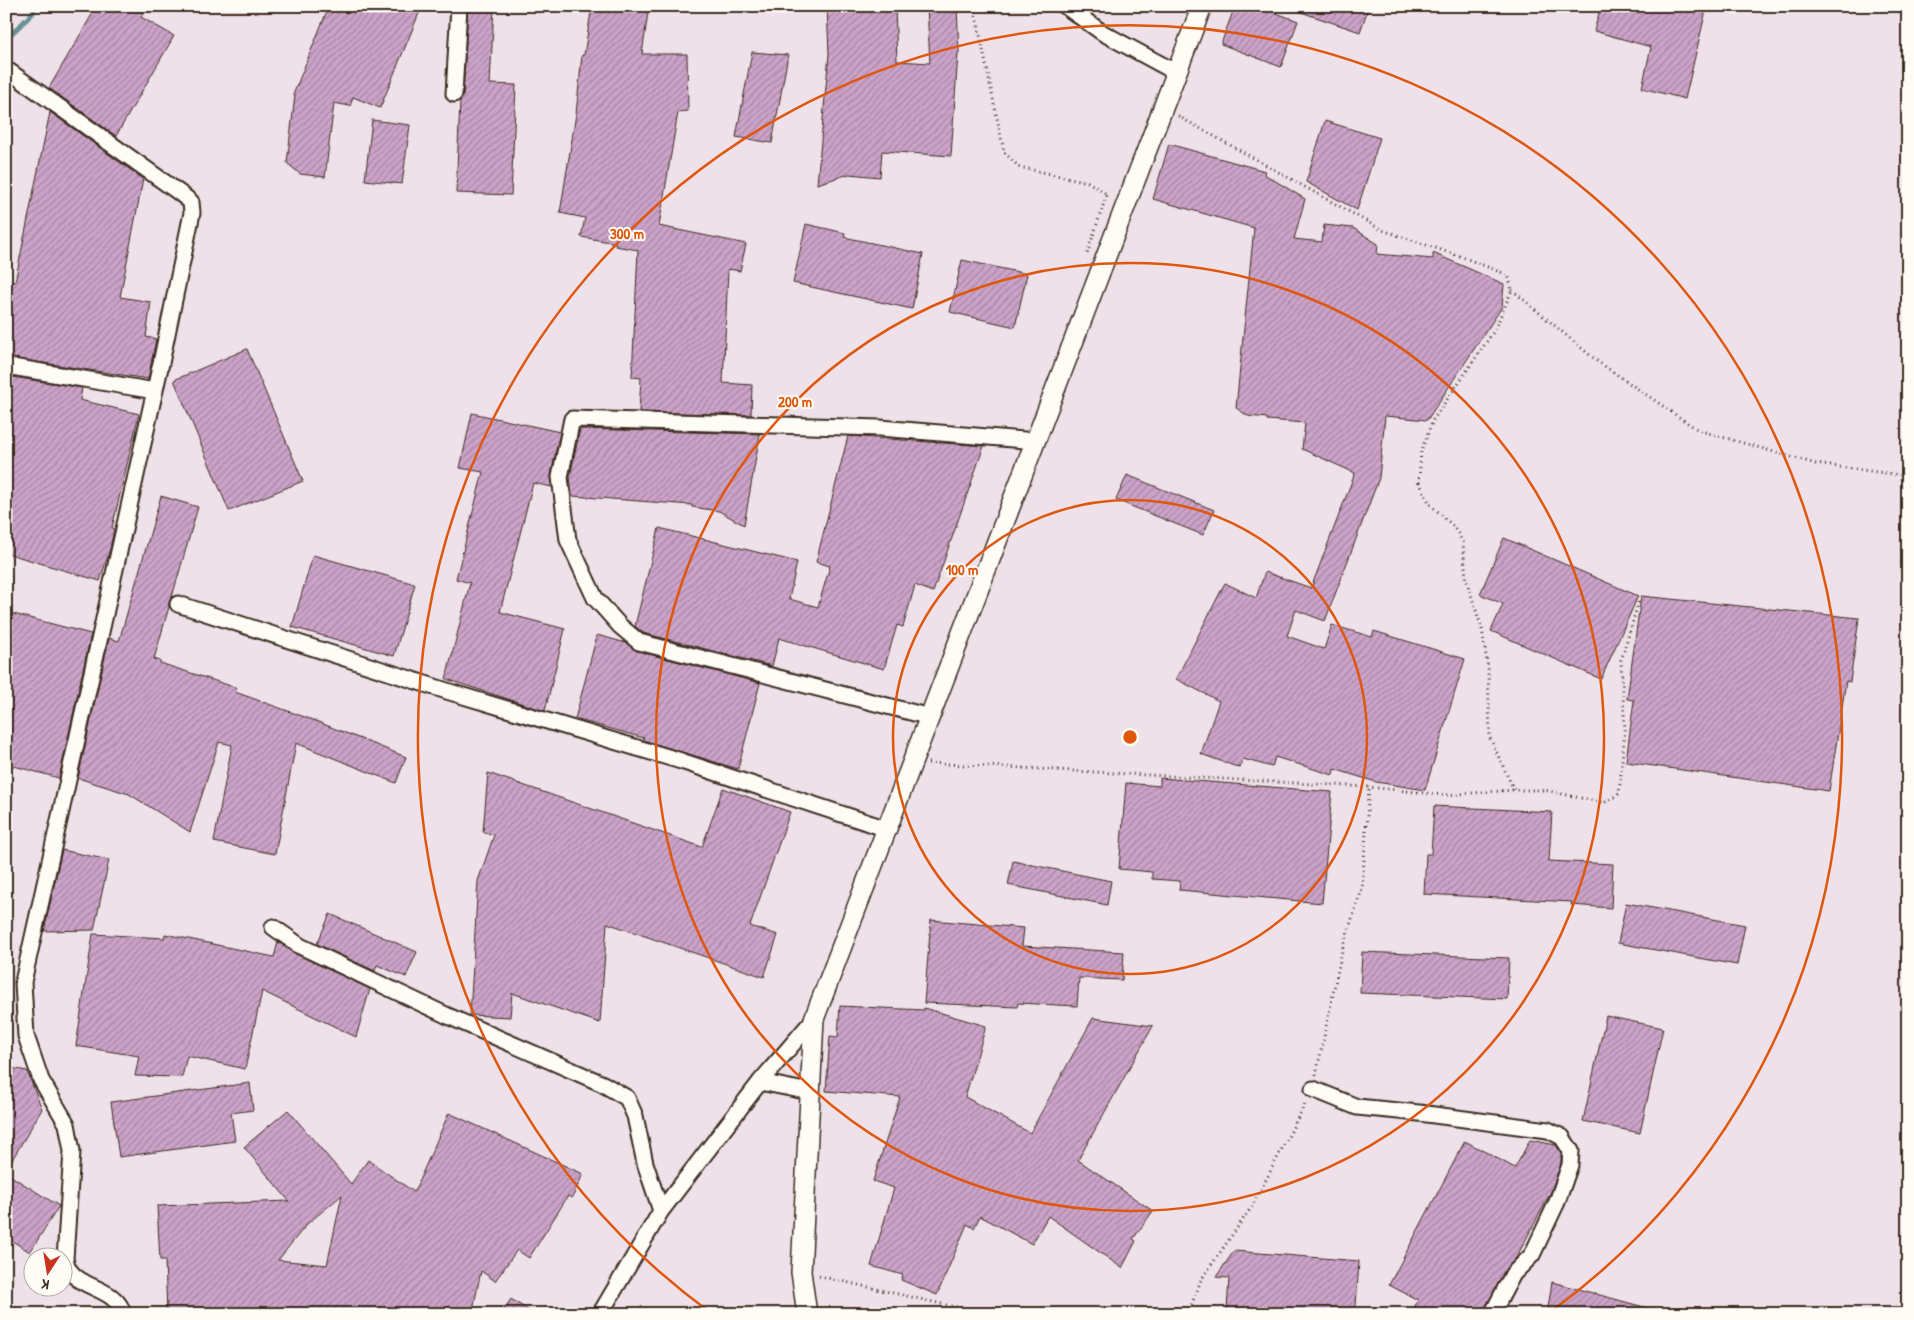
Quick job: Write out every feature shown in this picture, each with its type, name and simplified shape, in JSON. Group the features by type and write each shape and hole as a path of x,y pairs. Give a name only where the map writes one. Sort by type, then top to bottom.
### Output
{"street":[{"path":"454,94 459,6"},
{"path":"1066,6 1103,33 1177,73"},
{"path":"807,1314 801,1272 814,1019 1202,6"},
{"path":"6,68 191,202 192,212 155,391 23,982 26,1036 41,1080 67,1124 72,1151 65,1259 69,1270 85,1283 110,1295 122,1309 123,1314"},
{"path":"6,366 155,391"},
{"path":"930,717 639,642 620,626 595,598 568,540 560,477 572,419 880,428 1036,441"},
{"path":"178,604 450,692 681,761 887,829"},
{"path":"273,927 300,946 448,1016 603,1084 627,1098 635,1116 645,1163 661,1212"},
{"path":"600,1314 661,1212 760,1082 814,1019"},
{"path":"760,1082 810,1092"},
{"path":"1313,1089 1357,1108 1419,1113 1548,1130 1562,1137 1571,1151 1570,1165 1557,1202 1532,1255 1513,1274 1492,1314"}],"path":[{"path":"974,6 1004,152 1018,167 1088,182 1107,194 1086,259"},
{"path":"1164,108 1382,230 1465,258 1508,275 1512,290 1597,362 1698,430 1816,464 1908,476"},
{"path":"1512,290 1494,331 1433,420 1421,451 1420,482 1430,504 1454,527 1463,542 1466,579 1482,629 1488,669 1490,738 1514,790"},
{"path":"913,762 1369,787 1444,794 1544,790 1604,803 1618,794 1621,784 1625,730 1622,660 1639,600"},
{"path":"1188,1314 1202,1280 1253,1206 1313,1089 1343,946 1362,889 1369,787"},
{"path":"801,1272 986,1314"}],"building":[{"path":"97,6 131,6 143,13 141,17 174,36 116,136 49,88"},
{"path":"329,6 422,6 380,108 353,97 350,106 334,103 325,177 300,174 287,163 295,95 293,95"},
{"path":"468,6 494,6 490,84 516,85 511,195 456,193 460,101 463,95"},
{"path":"592,6 649,6 642,54 687,54 688,111 678,112 659,226 746,244 740,271 728,269 723,383 752,385 751,415 639,412 641,378 632,377 638,250 615,246 616,243 581,237 585,218 560,213 576,114 582,55 584,55"},
{"path":"827,6 895,6 897,61 930,63 927,6 957,6 959,53 951,156 882,151 880,177 849,174 817,184 829,54"},
{"path":"1235,6 1257,6 1298,21 1281,67 1221,44"},
{"path":"1290,6 1369,6 1360,32 1289,8"},
{"path":"1601,6 1707,6 1685,99 1642,88 1651,47 1594,31"},
{"path":"752,52 788,55 772,143 736,137"},
{"path":"50,112 143,179 120,297 151,302 146,337 156,339 148,379 6,357 6,281 15,282"},
{"path":"372,120 410,125 402,184 365,180"},
{"path":"1325,121 1380,138 1357,210 1306,182"},
{"path":"1169,144 1265,171 1264,174 1305,199 1294,239 1322,242 1324,225 1353,228 1378,244 1377,254 1433,259 1433,253 1504,284 1502,307 1427,420 1385,416 1379,478 1325,621 1296,610 1287,636 1324,649 1332,625 1372,637 1374,631 1465,659 1425,790 1376,782 1334,769 1333,775 1275,757 1272,767 1243,759 1240,768 1201,754 1219,701 1176,679 1225,583 1256,598 1265,572 1311,588 1355,473 1302,449 1305,423 1267,420 1267,418 1248,416 1236,408 1254,228 1153,199"},
{"path":"806,224 845,233 844,237 923,254 912,309 793,283"},
{"path":"962,260 1027,274 1015,327 950,312"},
{"path":"247,349 303,481 229,511 174,380"},
{"path":"6,376 82,388 80,400 139,414 112,528 114,529 110,549 100,581 6,553"},
{"path":"472,413 560,432 551,475 552,487 533,483 500,612 565,629 545,711 446,679 470,583 456,579 483,472 460,468"},
{"path":"580,429 760,434 744,525 719,511 692,507 692,505 572,496 570,477"},
{"path":"848,436 984,446 933,592 915,585 903,627 897,625 884,669 779,638 772,666 643,633 635,626 659,528 797,562 789,599 818,607 830,566 816,562"},
{"path":"1127,475 1214,510 1203,535 1116,500"},
{"path":"161,496 198,507 154,659 160,661 160,663 237,688 235,692 313,720 406,757 396,783 296,743 275,854 214,842 232,745 219,742 190,832 129,794 78,778 109,638 119,641"},
{"path":"1504,538 1638,596 1601,679 1491,631 1503,604 1480,594"},
{"path":"313,555 415,584 394,656 292,627"},
{"path":"1641,596 1859,618 1850,682 1846,681 1829,791 1626,762 1634,700 1627,699"},
{"path":"6,612 91,634 59,778 6,764"},
{"path":"597,635 626,643 637,651 760,683 738,769 643,740 644,738 575,719"},
{"path":"488,773 702,847 723,788 790,812 750,926 778,935 764,977 607,923 600,1023 512,993 510,1017 470,1015 478,881 494,835 483,832"},
{"path":"1160,778 1332,792 1322,903 1179,890 1180,881 1152,879 1152,872 1119,869 1126,783 1160,786"},
{"path":"1434,806 1552,812 1549,861 1613,864 1611,908 1571,905 1572,902 1424,894 1426,854 1431,854"},
{"path":"62,850 109,860 94,930 44,931"},
{"path":"1013,861 1111,881 1107,905 1008,885"},
{"path":"1626,903 1745,925 1737,965 1618,943"},
{"path":"330,914 417,952 406,977 377,965 375,971 317,944"},
{"path":"931,920 1024,928 1022,946 1124,952 1122,980 1079,978 1077,1006 1018,1003 1017,1007 924,1003"},
{"path":"93,934 164,938 165,934 274,957 278,942 296,954 370,989 356,1037 262,991 245,1069 187,1056 182,1077 135,1076 139,1056 76,1046"},
{"path":"1362,952 1509,958 1507,999 1360,993"},
{"path":"840,1006 924,1010 924,1008 986,1026 965,1097 1030,1133 1093,1018 1153,1026 1078,1160 1153,1211 1133,1239 1136,1241 1122,1268 1048,1216 1032,1244 980,1216 974,1228 967,1224 937,1295 901,1280 903,1275 871,1266 894,1188 873,1181 900,1097 826,1091 830,1036 838,1037"},
{"path":"1606,1016 1663,1028 1640,1133 1583,1121"},
{"path":"6,1067 27,1071 42,1109 6,1170"},
{"path":"250,1083 253,1110 231,1113 235,1141 119,1157 111,1102"},
{"path":"288,1110 351,1184 368,1160 414,1192 449,1113 583,1174 572,1198 568,1196 529,1258 517,1250 495,1281 481,1271 472,1314 167,1314 165,1260 160,1260 157,1206 289,1201 244,1147","holes":["342,1195 327,1265 278,1260 307,1224"]},
{"path":"1530,1140 1556,1145 1561,1153 1561,1164 1550,1194 1516,1258 1505,1270 1483,1314 1411,1314 1418,1300 1389,1285 1465,1141 1515,1168"},
{"path":"6,1173 59,1206 33,1248 24,1248 6,1237"},
{"path":"1234,1251 1359,1261 1356,1306 1349,1314 1278,1314 1227,1310 1229,1278 1216,1277"},
{"path":"1552,1282 1655,1310 1654,1314 1547,1314"},
{"path":"511,1299 534,1314 501,1314"}],"waterway":[{"path":"6,39 33,13 34,6"}]}
